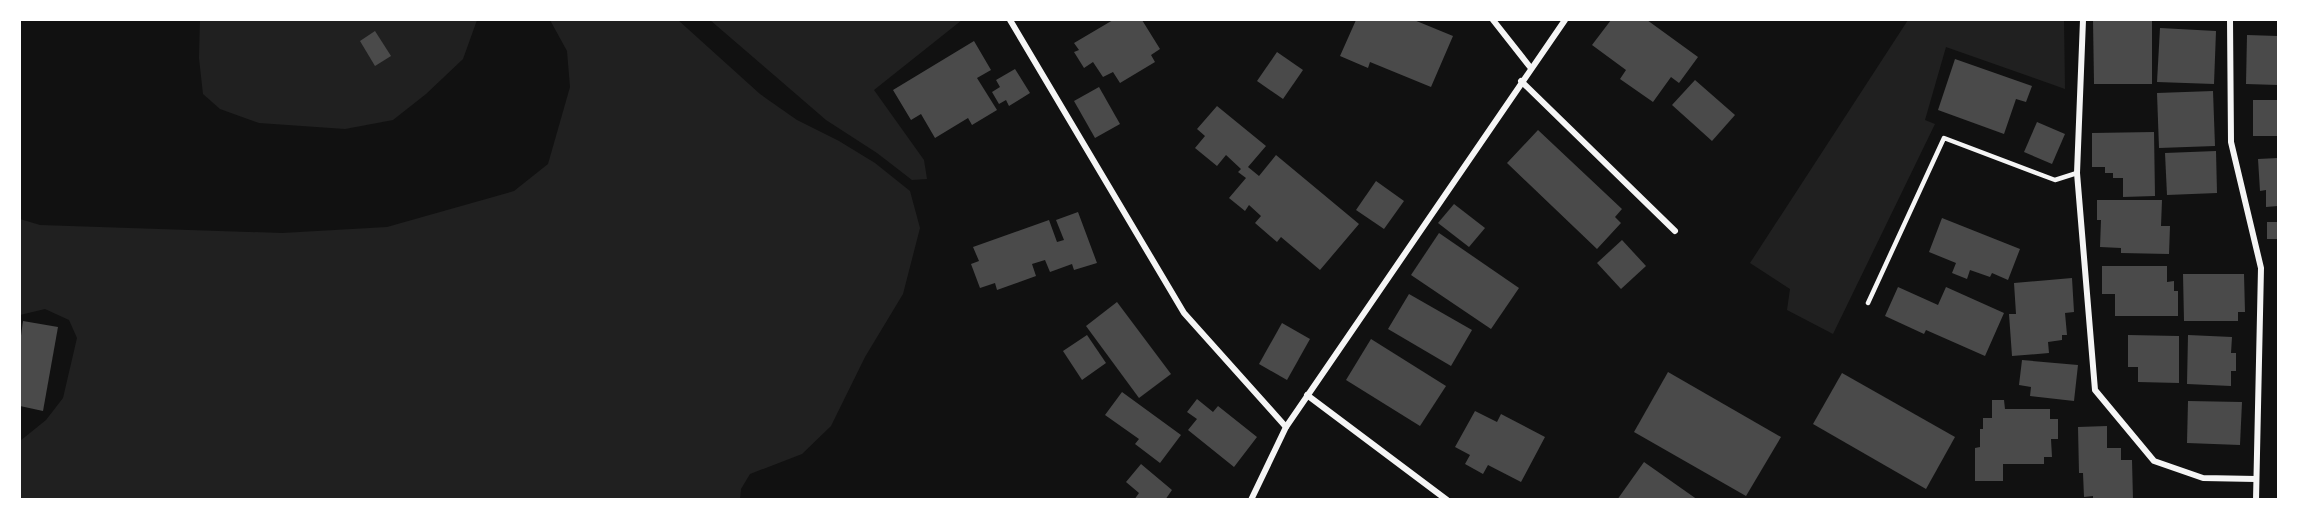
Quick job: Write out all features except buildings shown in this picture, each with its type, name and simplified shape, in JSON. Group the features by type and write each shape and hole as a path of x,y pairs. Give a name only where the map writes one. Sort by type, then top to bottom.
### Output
{"street":[{"path":"1010,20 1184,313 1286,427"},
{"path":"1493,20 1530,67"},
{"path":"1251,500 1286,427 1564,20"},
{"path":"2083,20 2077,173 2095,390 2154,461 2203,478 2256,479"},
{"path":"2230,20 2230,142 2261,268 2256,500"},
{"path":"1521,81 1675,231"},
{"path":"1307,395 1447,500"}],"lane":[{"path":"1868,303 1944,138 2055,180 2077,173"}],"shaded area":[{"path":"200,20 477,20 463,59 426,94 393,120 345,129 259,123 220,109 203,94 199,58"},
{"path":"550,20 678,20 760,94 797,120 839,141 875,163 910,191 920,228 903,294 865,357 831,426 802,454 750,474 741,489 740,499 20,499 20,441 46,420 63,398 77,338 69,320 45,309 20,315 20,219 40,225 282,233 387,227 514,191 548,164 570,87 567,51"},
{"path":"710,20 962,20 874,90 924,160 927,179 912,180 877,153 826,120"},
{"path":"1908,20 2064,20 2065,89 1946,47 1925,120 1935,124 1833,334 1787,310 1790,289 1750,263"}]}
